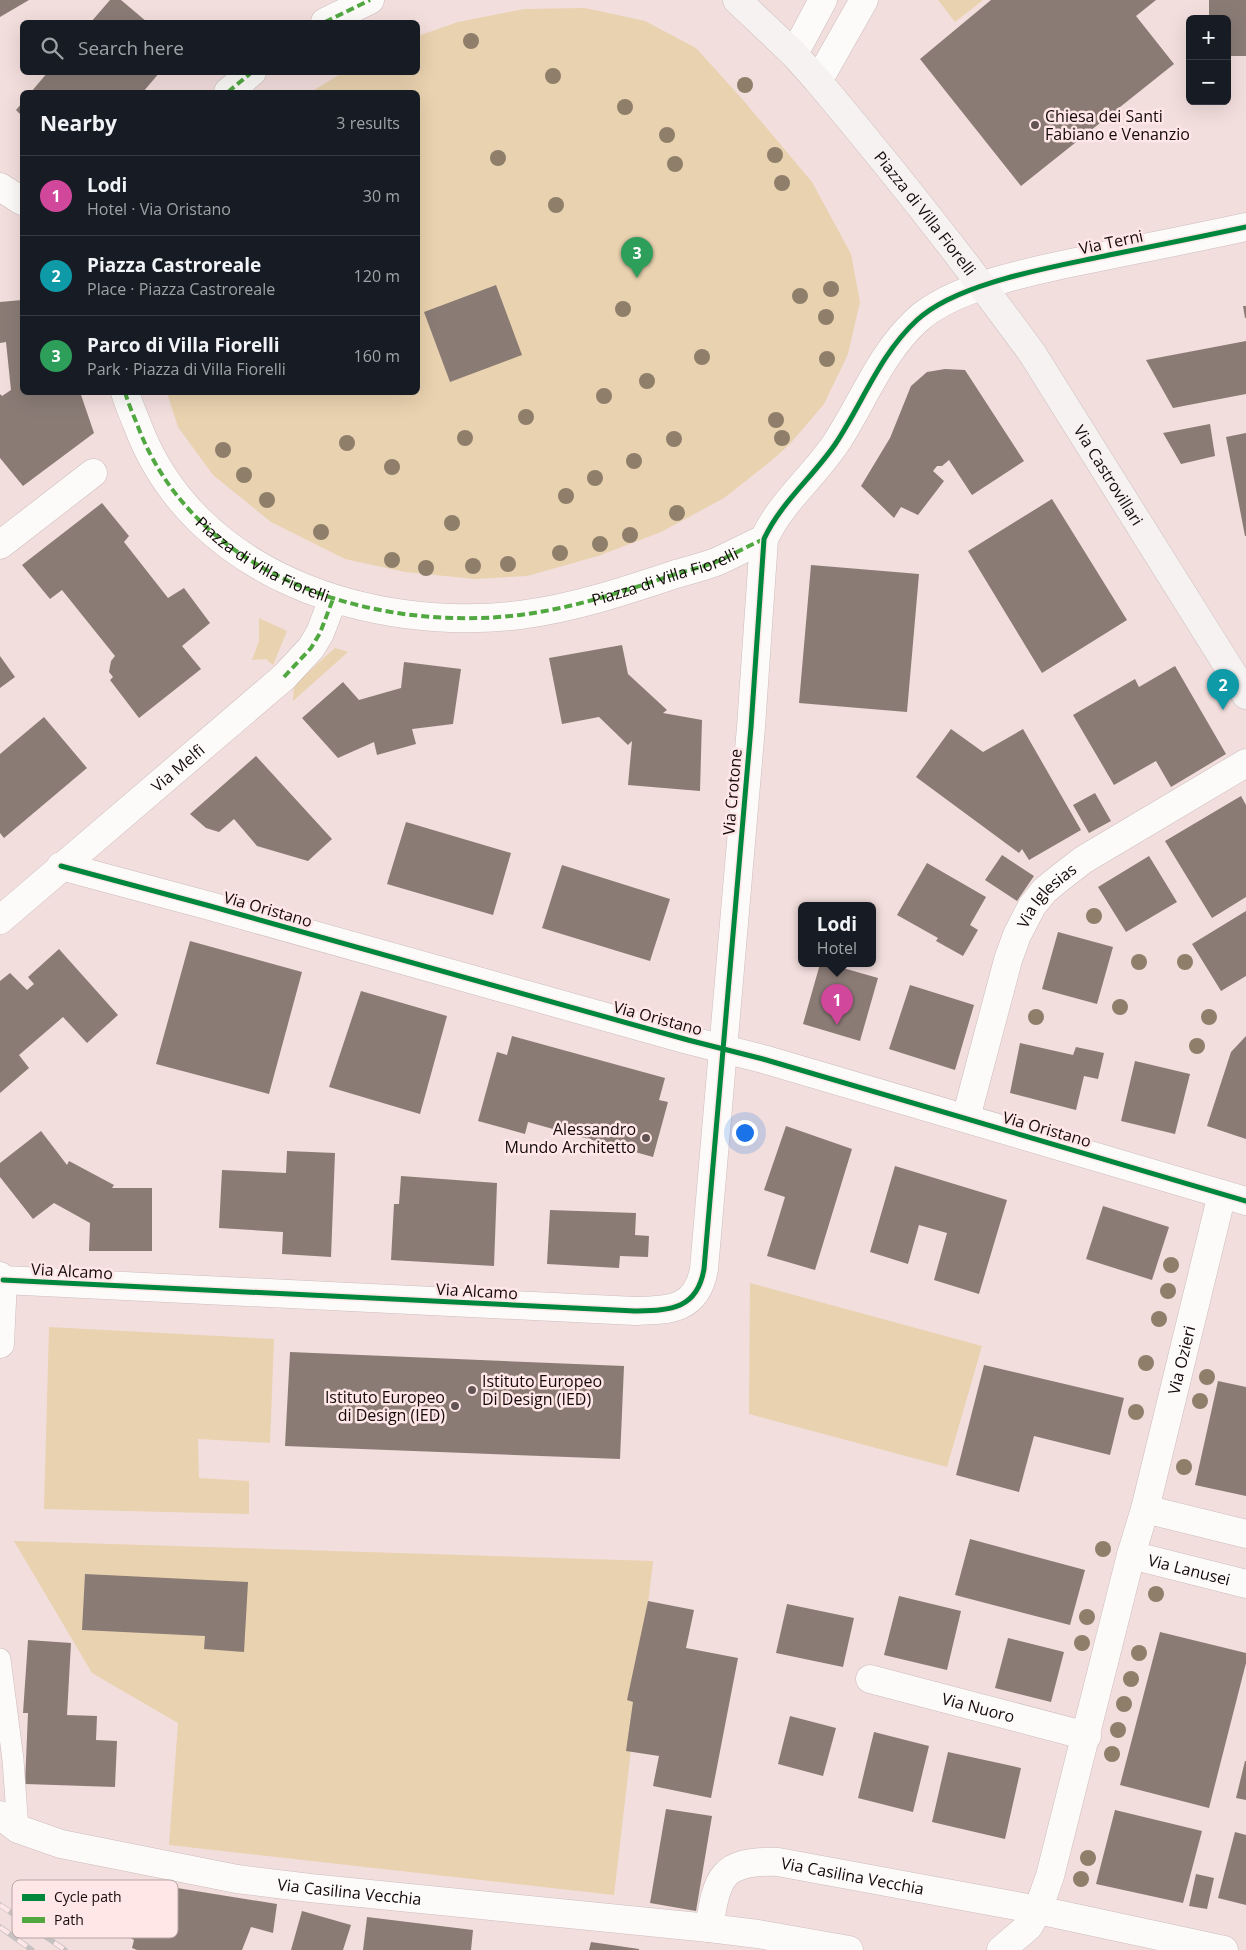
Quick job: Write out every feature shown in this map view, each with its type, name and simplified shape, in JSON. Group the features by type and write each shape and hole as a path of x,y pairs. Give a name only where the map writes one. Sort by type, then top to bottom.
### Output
{"main road":[{"name":"Piazza di Villa Fiorelli","path":"737,0 794,54 818,81 982,285"},
{"name":"Via Castrovillari","path":"982,285 1032,352 1238,665 1246,695"}],"street":[{"path":"330,20 370,0"},
{"path":"794,54 823,0"},
{"path":"818,81 864,0"},
{"path":"230,90 248,75"},
{"path":"0,187 20,199"},
{"name":"Via Terni","path":"982,285 1073,263 1246,227"},
{"name":"Piazza di Villa Fiorelli","path":"126,395 156,468 189,511 219,539 249,560 274,574 333,599 415,616 484,617 519,615 559,608 637,588 716,562 764,539 779,512 817,470 832,448 880,366 898,340 928,310 941,302 982,285"},
{"path":"0,545 93,472"},
{"name":"Via Crotone","path":"722,1048 751,727 764,539"},
{"name":"Via Melfi","path":"0,920 284,677 311,648 320,633 333,599"},
{"name":"Via Iglesias","path":"966,1118 1008,960 1017,935 1032,906 1044,891 1082,860 1246,763"},
{"name":"Via Oristano","path":"61,866 220,908 722,1048 1234,1197"},
{"name":"Via Alcamo","path":"2,1278 625,1310 677,1308 688,1302 693,1296 702,1280 704,1269 722,1048"},
{"name":"Via Ozieri","path":"1142,1518 1234,1197"},
{"path":"0,1344 2,1278"},
{"path":"1001,1950 1029,1926 1038,1910 1050,1876 1142,1518 1246,1534"},
{"name":"Via Lanusei","path":"1132,1555 1246,1584"},
{"name":"Via Nuoro","path":"870,1679 1087,1736"},
{"name":"Via Casilina Vecchia","path":"9,1822 61,1844 237,1878 310,1888 709,1928 758,1934 849,1950"},
{"name":"Via Casilina Vecchia","path":"709,1928 714,1896 719,1881 732,1869 744,1864 778,1862 1038,1910 1224,1950"}],"lane":[{"path":"0,1658 13,1760 9,1822"}],"shaded area":[{"path":"938,0 983,0 955,22"},
{"path":"585,8 645,21 696,48 743,100 812,182 851,254 860,302 848,354 824,404 790,444 724,498 661,532 598,556 527,576 475,579 405,572 345,559 271,522 213,475 178,427 168,395 420,395 420,90 314,90 339,75 420,75 420,35 458,22 524,9"},
{"path":"259,618 287,631 273,665 266,659 252,660 259,641"},
{"path":"335,648 348,652 293,701 294,685"},
{"path":"750,1283 982,1346 947,1467 749,1414"},
{"path":"49,1327 274,1339 270,1443 198,1439 199,1478 249,1481 249,1514 44,1509"},
{"path":"14,1541 653,1561 614,1895 169,1845 178,1723 92,1673"}],"building":[{"path":"0,0 29,0 0,17"},
{"path":"110,0 121,0 145,20 93,20"},
{"name":"Chiesa dei Santi Fabiano e Venanzio","path":"991,0 1156,0 1136,16 1174,64 1021,186 920,59"},
{"path":"1209,0 1246,0 1246,56 1231,56 1231,15 1209,15"},
{"path":"45,75 157,75 145,90 33,90"},
{"path":"20,105 20,114 16,110"},
{"path":"496,285 522,355 450,382 424,312"},
{"path":"20,300 20,395 81,395 94,433 23,486 0,458 0,394 2,396 11,390 6,342 0,343 0,302"},
{"path":"1243,306 1246,306 1246,318 1245,318"},
{"path":"1246,341 1246,394 1173,408 1146,360"},
{"path":"945,369 965,370 1024,461 972,495 949,460 942,466 937,466 933,471 944,481 918,515 901,507 894,518 861,486 890,438 911,386 927,372"},
{"path":"1210,424 1215,456 1181,464 1163,433"},
{"path":"1246,433 1246,536 1245,536 1226,437"},
{"path":"1052,499 1127,620 1042,673 968,551"},
{"path":"102,503 129,536 124,542 168,598 184,588 210,623 182,646 201,669 139,718 110,680 113,677 109,672 111,661 115,656 62,590 50,599 22,565"},
{"path":"811,565 919,574 907,712 799,703"},
{"path":"622,645 628,674 667,710 663,713 702,720 700,791 628,785 632,741 628,745 599,717 562,724 549,658"},
{"path":"0,656 15,677 0,688"},
{"path":"404,662 461,669 453,724 412,729 416,744 377,755 374,742 338,758 302,718 343,682 359,700 401,688"},
{"path":"1175,666 1226,754 1171,787 1156,761 1114,785 1073,715 1135,679 1139,687"},
{"path":"44,717 87,768 4,838 0,833 0,754"},
{"path":"951,729 983,752 1023,729 1081,830 1029,860 1022,849 1019,853 916,777"},
{"path":"256,756 332,839 308,861 257,846 234,819 219,832 206,828 190,814"},
{"path":"1095,793 1111,821 1089,833 1073,805"},
{"path":"1241,796 1246,805 1246,897 1212,918 1165,841"},
{"path":"406,822 511,853 493,915 387,884"},
{"path":"1002,855 1034,876 1017,901 985,880"},
{"path":"1149,856 1177,902 1126,932 1098,887"},
{"path":"927,863 986,897 970,925 978,930 963,956 936,941 938,938 897,915"},
{"path":"562,865 670,899 650,961 542,928"},
{"path":"1246,911 1246,976 1221,991 1192,944"},
{"path":"1058,932 1113,947 1097,1004 1042,989"},
{"path":"190,941 302,972 269,1094 156,1064"},
{"path":"59,949 118,1015 87,1043 63,1017 19,1055 29,1068 0,1093 0,981 10,973 27,990 34,984 28,977"},
{"path":"819,967 840,967 878,978 860,1041 803,1024"},
{"path":"910,985 974,1005 955,1070 889,1049"},
{"path":"361,991 447,1016 420,1114 329,1087"},
{"path":"512,1036 665,1078 659,1100 668,1102 653,1157 528,1122 525,1134 478,1121 497,1052 507,1055"},
{"path":"1246,1036 1246,1139 1207,1126 1231,1052"},
{"path":"1020,1043 1073,1055 1076,1047 1104,1053 1098,1079 1084,1076 1076,1110 1010,1093"},
{"path":"1135,1061 1190,1074 1175,1134 1121,1121"},
{"path":"786,1126 852,1149 815,1270 767,1256 785,1197 764,1190"},
{"path":"41,1131 67,1165 69,1161 114,1185 112,1188 152,1188 152,1251 89,1251 90,1223 54,1203 33,1219 0,1177 0,1163"},
{"path":"287,1151 335,1153 331,1257 282,1254 283,1232 219,1228 222,1170 286,1173"},
{"path":"895,1166 1007,1200 979,1294 934,1280 947,1233 919,1225 908,1264 870,1252"},
{"path":"401,1176 497,1183 494,1266 391,1260 394,1204 399,1204"},
{"path":"1103,1206 1169,1227 1152,1280 1086,1259"},
{"path":"550,1210 636,1213 635,1235 649,1236 648,1257 620,1256 619,1268 547,1264"},
{"name":"Istituto Europeo di Design (IED)","path":"290,1352 624,1366 620,1459 285,1446"},
{"path":"984,1365 1124,1398 1110,1455 1034,1436 1019,1492 956,1475"},
{"path":"1218,1381 1246,1387 1246,1496 1195,1485"},
{"path":"970,1539 1085,1570 1070,1625 955,1595"},
{"path":"85,1574 248,1582 244,1652 204,1649 205,1636 82,1630"},
{"path":"899,1596 961,1611 947,1670 884,1655"},
{"path":"648,1601 694,1610 686,1648 738,1658 711,1798 653,1786 659,1756 626,1751 633,1702 627,1700"},
{"path":"787,1604 854,1618 843,1667 776,1653"},
{"path":"1160,1632 1246,1653 1246,1663 1209,1808 1120,1785"},
{"path":"1008,1638 1064,1652 1051,1702 995,1688"},
{"path":"28,1640 71,1643 67,1715 97,1716 96,1740 117,1741 115,1787 25,1784 28,1713 23,1713"},
{"path":"790,1716 836,1728 823,1776 778,1764"},
{"path":"874,1732 929,1746 913,1812 858,1798"},
{"path":"948,1752 1021,1768 1005,1839 932,1822"},
{"path":"1246,1761 1246,1800 1236,1798"},
{"path":"666,1809 712,1816 696,1911 650,1903"},
{"path":"1115,1810 1202,1831 1183,1903 1096,1884"},
{"path":"1235,1832 1246,1835 1246,1905 1218,1898"},
{"path":"1196,1874 1214,1878 1207,1909 1189,1906"},
{"path":"178,1888 277,1904 273,1933 251,1927 242,1950 137,1950 132,1948 134,1940 131,1938 178,1938"},
{"path":"302,1911 351,1925 343,1950 291,1950"},
{"path":"367,1917 473,1930 471,1950 363,1950"},
{"path":"591,1942 639,1949 639,1950 589,1950"}],"railway":[{"path":"0,1905 12,1913"},
{"path":"0,1927 12,1936"},
{"path":"15,1938 32,1950"},
{"path":"48,1938 65,1950"}],"marked path":[{"path":"329,20 370,0"},
{"path":"230,90 248,75"},
{"path":"126,395 137,424 163,477 200,520 244,556 294,583 348,603 405,614 463,618 540,612 638,587 706,565 764,539"},
{"path":"284,677 311,648 320,633 333,599"}],"cycle path":[{"path":"3,1280 635,1311 670,1308 688,1300 695,1293 704,1269 751,727 764,539 779,513 836,443 882,363 904,333 917,320 935,307 981,286 1035,271 1246,227"},
{"path":"61,866 688,1040 763,1059 1246,1201"}],"place":[{"name":"Chiesa dei Santi Fabiano e Venanzio","path":"1035,125"},
{"name":"Parco di Villa Fiorelli","path":"637,278"},
{"name":"Piazza Castroreale","path":"1223,710"},
{"name":"Lodi","path":"837,1025"},
{"name":"Alessandro Mundo Architetto","path":"646,1138"},
{"name":"Istituto Europeo Di Design (IED)","path":"472,1390"},
{"name":"Istituto Europeo di Design (IED)","path":"455,1406"}]}
